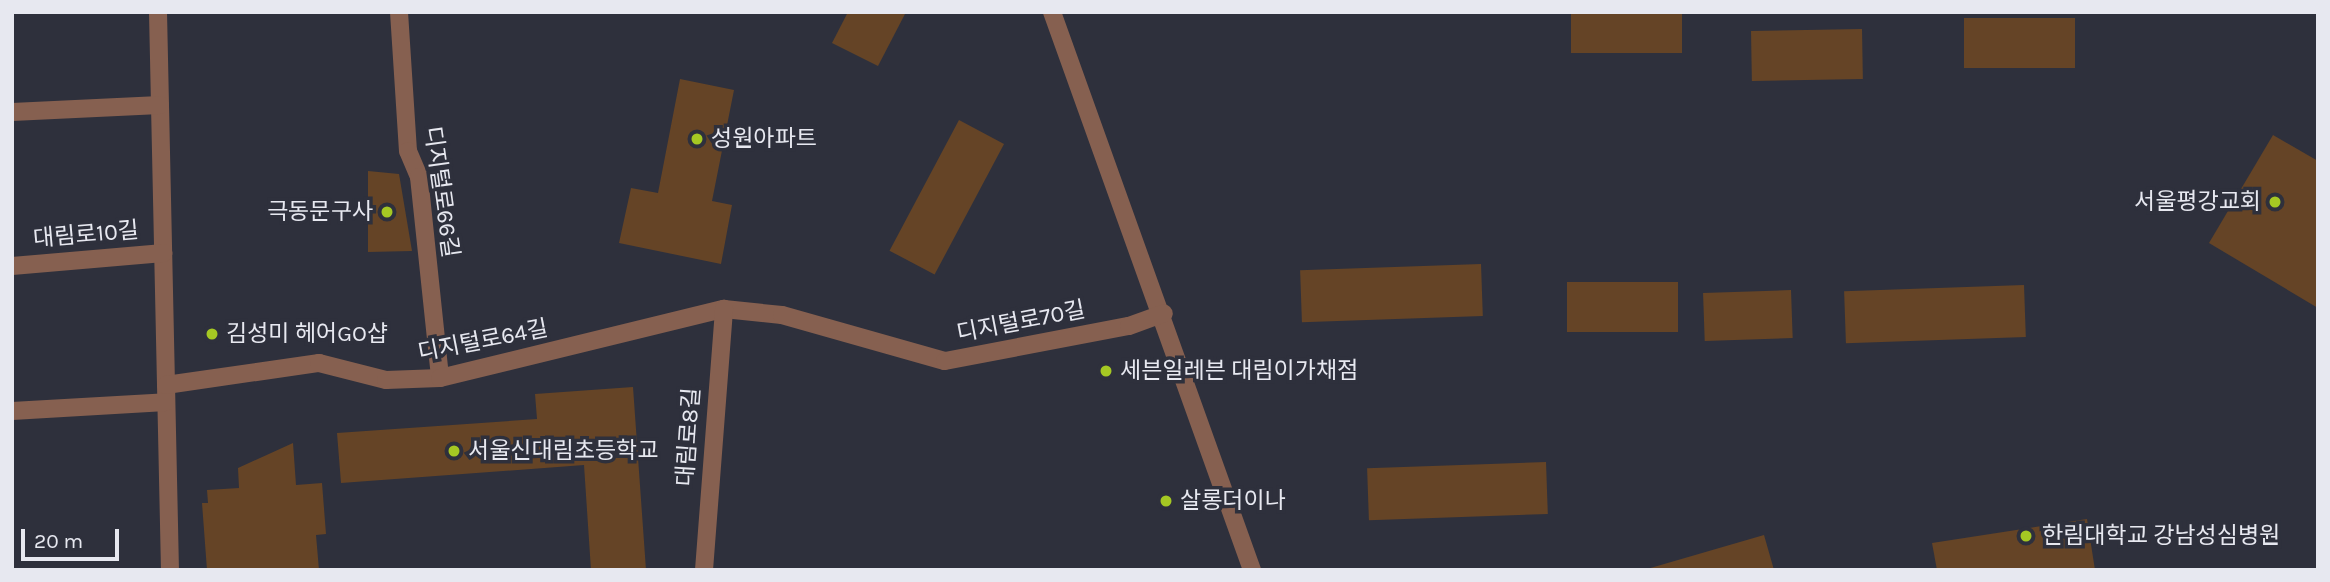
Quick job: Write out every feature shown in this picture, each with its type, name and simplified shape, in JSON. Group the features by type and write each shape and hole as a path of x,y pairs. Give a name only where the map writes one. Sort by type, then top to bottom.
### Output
{"street":[{"path":"158,12 170,570"},
{"name":"디지털로66길","path":"399,12 408,151 419,177 440,378"},
{"path":"1052,12 1164,313 1252,570"},
{"path":"12,112 160,104"},
{"name":"대림로10길","path":"12,266 163,253"},
{"name":"디지털로64길","path":"12,411 166,393 319,363 386,380 440,378 724,309"},
{"name":"디지털로70길","path":"724,309 782,314 945,362 1129,326 1164,313"},
{"name":"대림로8길","path":"704,570 724,309"}],"building":[{"path":"848,12 906,12 878,66 832,43"},
{"path":"1571,12 1682,12 1682,53 1571,53"},
{"path":"1964,18 2075,18 2075,68 1964,68"},
{"path":"1862,29 1863,79 1752,81 1751,31"},
{"name":"성원아파트","path":"680,79 734,90 712,201 732,205 721,264 619,243 631,188 658,193"},
{"path":"959,120 1004,144 935,275 890,251"},
{"name":"서울평강교회","path":"2273,135 2318,161 2318,308 2209,243"},
{"name":"극동문구사","path":"368,171 399,174 412,251 368,252"},
{"path":"1481,264 1483,316 1302,322 1300,270"},
{"path":"1567,282 1678,282 1678,332 1567,332"},
{"path":"2024,285 2026,337 1846,343 1844,291"},
{"path":"1791,290 1793,338 1705,341 1703,293"},
{"path":"633,387 646,570 591,570 584,465 341,483 337,433 537,419 535,394"},
{"path":"293,443 296,485 322,483 326,534 316,535 319,570 207,570 202,503 208,503 207,490 239,488 238,468"},
{"path":"1546,462 1548,514 1369,520 1367,468"},
{"path":"2087,519 2095,570 1937,570 1932,543"},
{"path":"1764,535 1774,570 1647,570 1647,569"}],"place":[{"name":"성원아파트","path":"697,139"},
{"name":"서울평강교회","path":"2275,202"},
{"name":"극동문구사","path":"387,212"},
{"name":"김성미 헤어GO샵","path":"212,334"},
{"name":"세븐일레븐 대림이가채점","path":"1106,371"},
{"name":"서울신대림초등학교","path":"454,451"},
{"name":"살롱더이나","path":"1166,501"},
{"name":"한림대학교 강남성심병원","path":"2026,536"}]}
